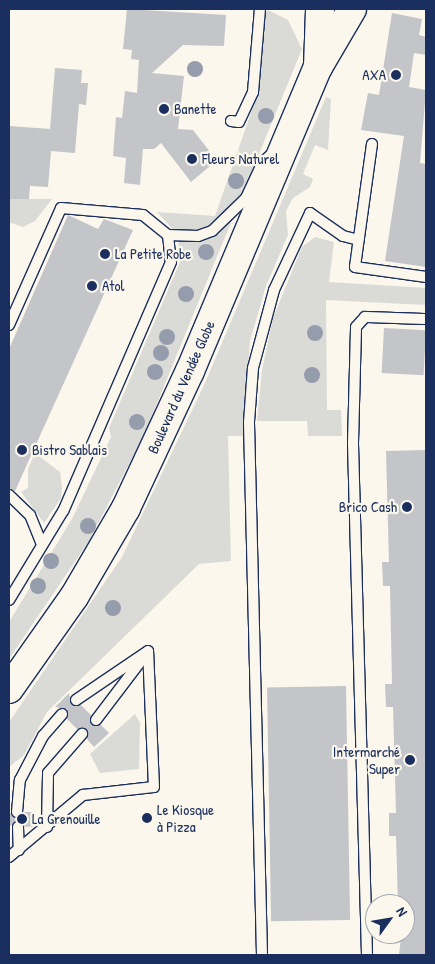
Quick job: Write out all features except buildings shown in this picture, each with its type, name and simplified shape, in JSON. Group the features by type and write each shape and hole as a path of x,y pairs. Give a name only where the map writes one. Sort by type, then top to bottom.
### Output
{"main road":[{"name":"Boulevard du Vendée Globe","path":"318,67 320,9"},
{"path":"336,9 351,9"},
{"name":"Boulevard du Vendée Globe","path":"9,689 74,597 126,508 182,389 318,67 351,9"}],"lane":[{"path":"231,121 240,122 253,92 260,9"},
{"path":"9,325 61,208 142,215 168,235 198,236 212,231 237,209 263,162 285,143"},
{"path":"372,144 356,267 426,277"},
{"path":"262,955 249,422 254,368 265,316 310,214 343,236 359,240"},
{"path":"9,600 63,511 171,262 168,235"},
{"path":"367,955 353,443 356,327 365,317 426,319"},
{"path":"9,495 30,515 42,545"},
{"path":"76,700 148,652"},
{"path":"96,720 148,652"},
{"path":"9,857 83,795 154,787 148,652"},
{"path":"18,812 18,786 43,736 62,714"},
{"path":"47,827 45,782 52,766 82,734"},
{"path":"32,761 45,782"},
{"path":"18,827 19,850"}],"shaded area":[{"path":"268,10 288,20 302,49 144,435 89,541 9,659 9,622 72,519 111,437 109,428 180,262 178,235 157,212 215,216 257,96 263,16"},
{"path":"326,97 331,99 328,150 315,145 303,174 313,179 310,187 293,198 286,211 288,235 266,286 250,341 243,436 228,436 231,561 199,564 47,712 24,755 9,767 9,722 122,557 205,383"},
{"path":"9,199 52,199 35,221 23,227 9,222"},
{"path":"315,237 334,242 329,282 426,288 426,305 326,300 327,410 341,410 342,436 308,436 307,421 257,421 262,370 273,318 302,247"},
{"path":"35,453 60,472 62,487 61,498 44,523 21,492 28,488 28,469"},
{"path":"135,714 140,723 139,769 100,773 90,754"}],"place":[{"name":"AXA","path":"396,75"},
{"name":"Banette","path":"164,109"},
{"name":"Fleurs Naturel","path":"192,159"},
{"name":"La Petite Robe","path":"105,254"},
{"name":"Atol","path":"92,286"},
{"name":"Bistro Sablais","path":"22,450"},
{"name":"Brico Cash","path":"407,507"},
{"name":"Intermarché Super","path":"410,760"},
{"name":"Le Kiosque à Pizza","path":"147,818"},
{"name":"La Grenouille","path":"22,819"}]}
